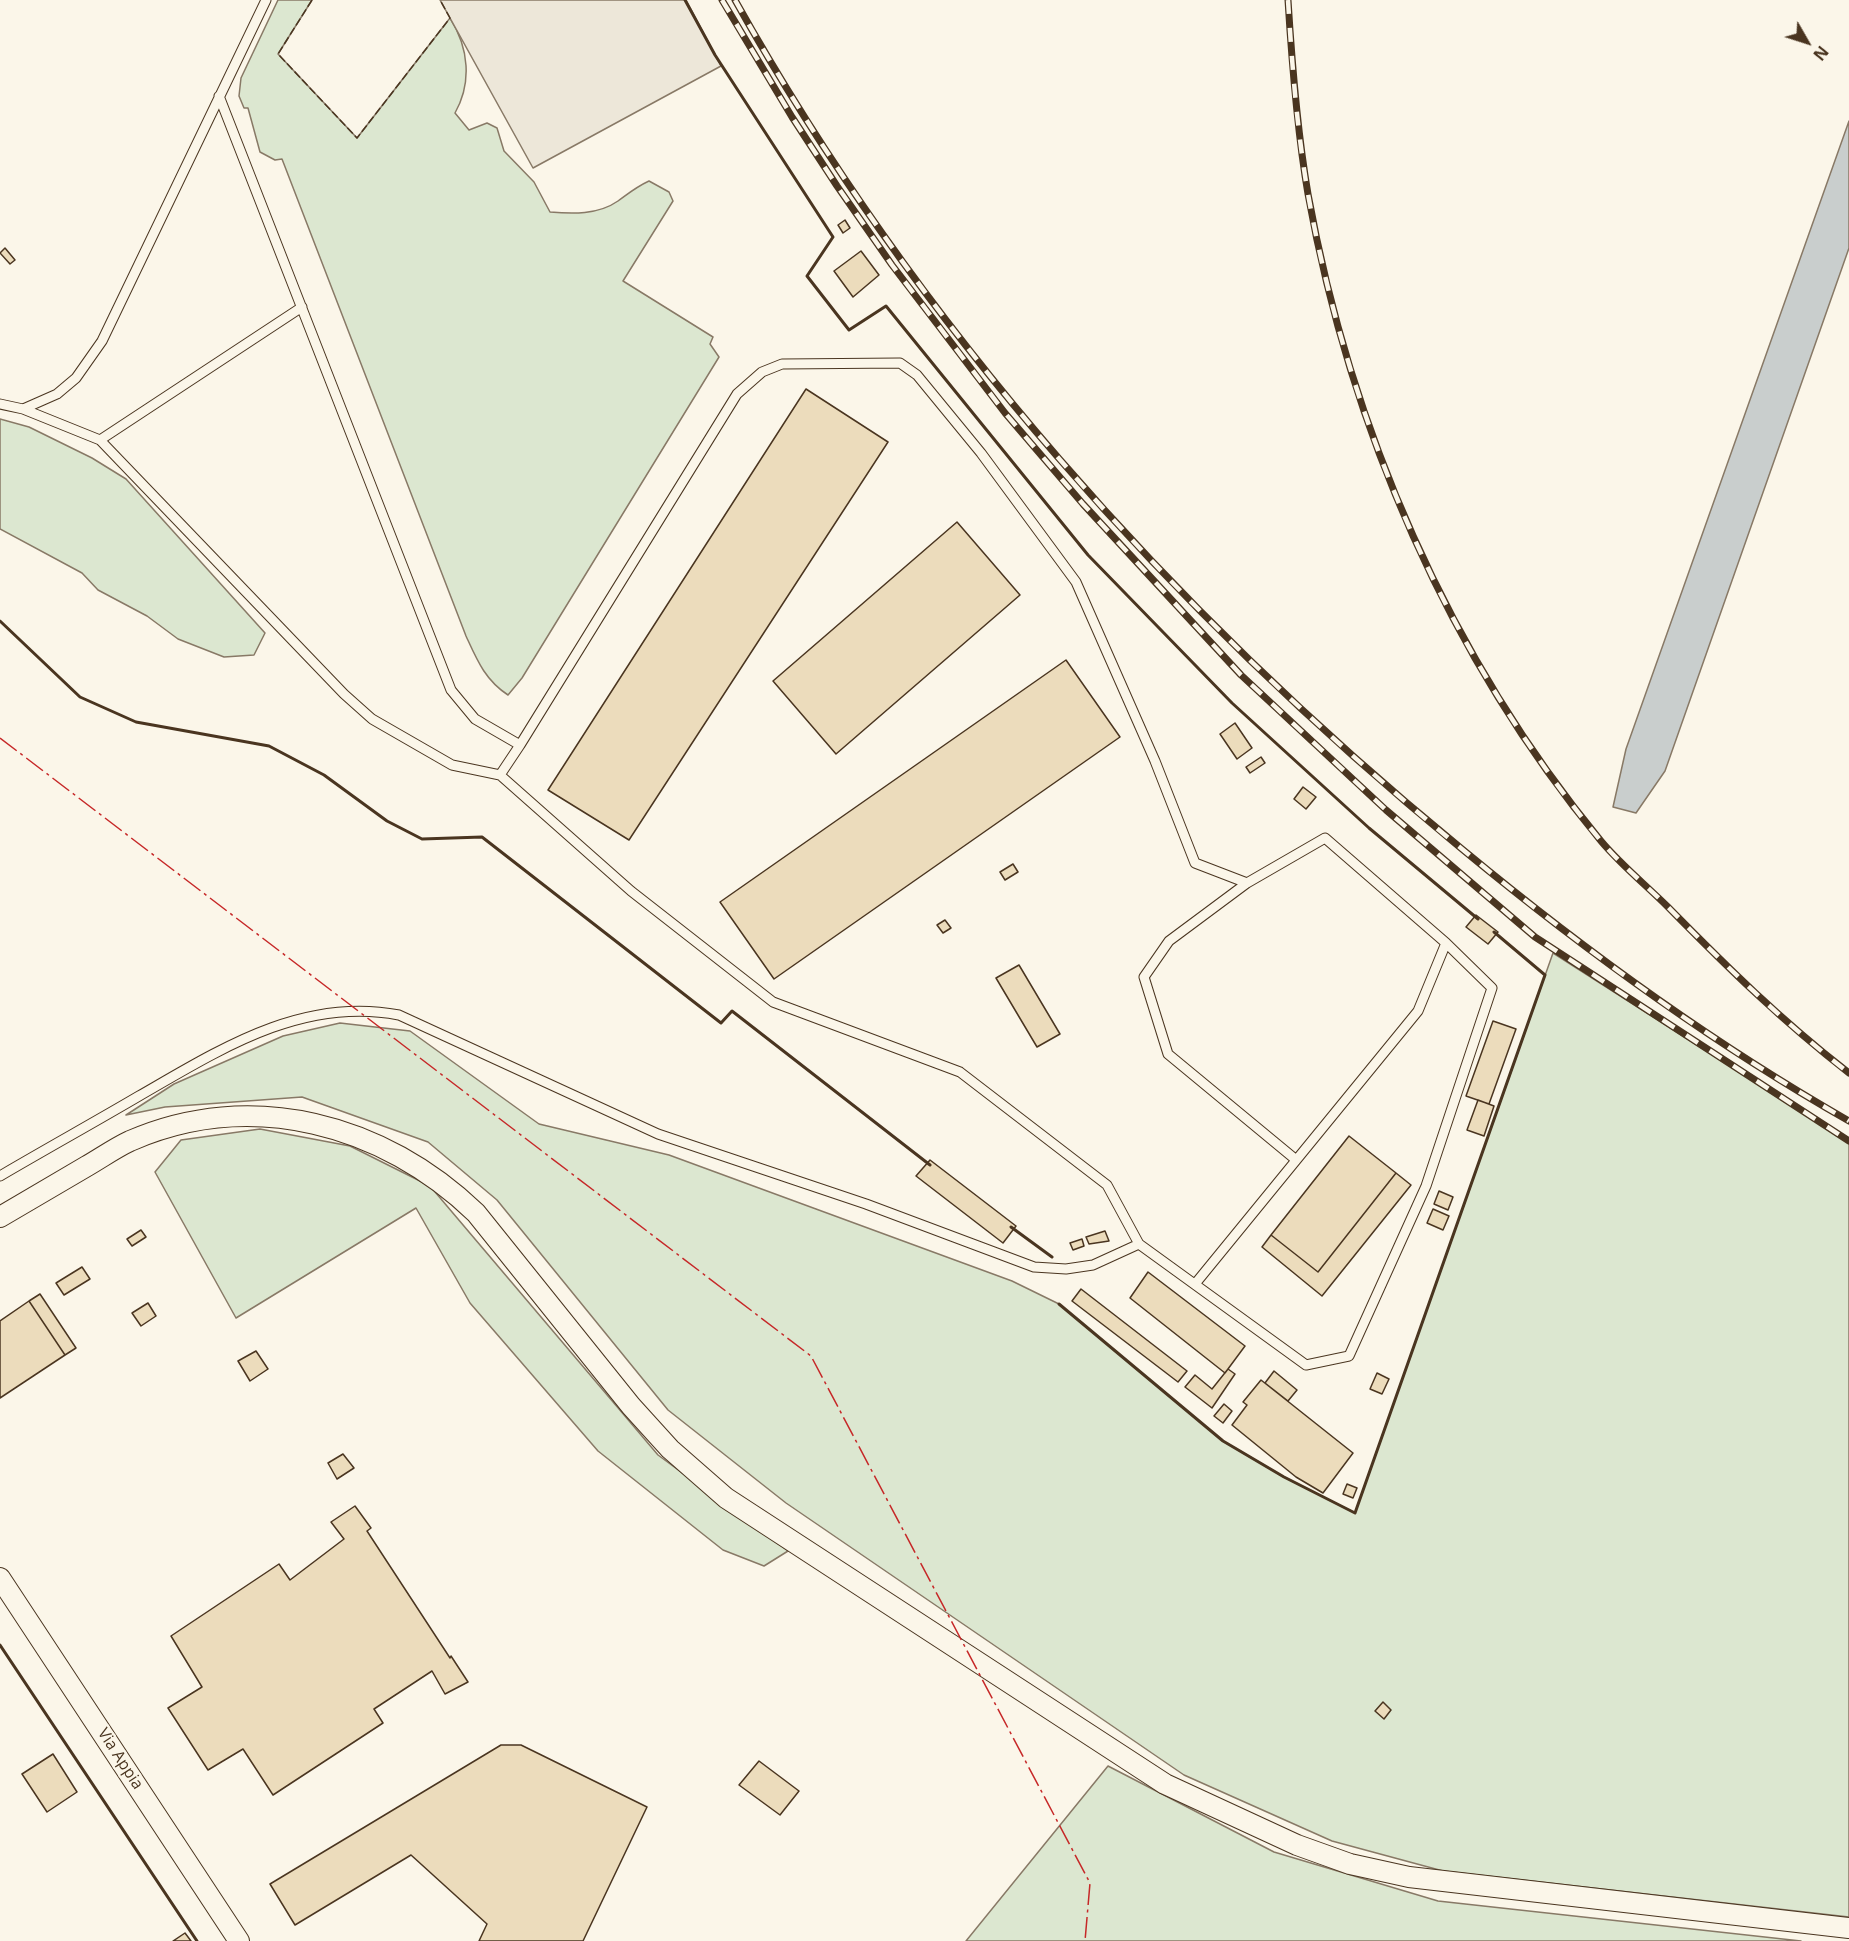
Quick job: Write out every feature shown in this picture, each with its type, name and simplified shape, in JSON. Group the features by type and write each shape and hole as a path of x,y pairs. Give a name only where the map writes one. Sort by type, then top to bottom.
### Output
{"street":[{"path":"0,1217 130,1141 175,1127 252,1115 289,1119 366,1138 399,1154 449,1186 476,1212 631,1406 670,1449 726,1498 1165,1784 1297,1845 1350,1864 1409,1877 1849,1928"},
{"name":"Via Appia","path":"0,1578 239,1941"}],"lane":[{"path":"23,409 57,393 76,378 102,341 266,0"},
{"path":"219,96 451,690 475,719 520,746"},
{"path":"100,440 302,307"},
{"path":"500,775 737,394 762,372 782,364 900,363 917,375 981,453 1076,582 1155,761 1195,863 1247,883"},
{"path":"0,404 23,409 100,440 372,719 452,765 500,775 631,891 773,1002 960,1072 1107,1185 1139,1244 1306,1365 1349,1356 1426,1186 1492,988 1446,943 1325,838 1247,883 1169,941 1144,977 1168,1054 1295,1159"},
{"path":"1195,1284 1418,1011 1446,943"},
{"path":"0,1176 234,1041 295,1020 339,1012 372,1010 399,1015 658,1134 866,1204 1034,1267 1066,1269 1093,1265 1139,1244"}],"green space":[{"path":"278,0 312,0 278,54 357,138 450,18 461,41 466,66 464,90 455,113 469,130 487,123 497,128 504,151 534,182 550,212 576,213 602,209 649,181 669,192 673,201 623,281 713,337 710,344 719,357 522,678 508,695 488,676 466,636 282,159 275,160 260,152 248,108 244,108 239,96 241,78"},
{"path":"0,419 29,427 92,458 126,479 265,633 254,655 224,657 178,639 147,616 98,590 82,573 0,529"},
{"path":"1553,953 1849,1142 1849,1917 1443,1871 1332,1841 1184,1775 786,1503 668,1410 497,1200 428,1142 302,1097 165,1107 126,1115 174,1084 283,1036 340,1023 410,1031 539,1124 669,1155 1012,1281 1059,1304 1223,1441 1284,1477 1355,1513"},
{"path":"260,1129 350,1146 430,1186 658,1455 788,1551 764,1566 723,1550 598,1451 470,1303 416,1208 236,1318 155,1172 181,1140"},
{"path":"1108,1766 1274,1852 1438,1901 1801,1941 966,1941"}],"shaded area":[{"path":"440,0 686,0 721,66 533,168"},
{"path":"1849,121 1849,248 1665,771 1636,813 1613,807 1626,749"}],"building":[{"path":"845,220 850,228 843,233 838,225"},
{"path":"5,248 15,260 10,264 0,253"},
{"path":"861,251 879,275 853,297 834,271"},
{"path":"806,389 888,442 629,840 548,790"},
{"path":"957,522 1020,595 836,754 773,681"},
{"path":"1066,660 1120,737 774,979 720,902"},
{"path":"1235,723 1252,748 1237,759 1220,734"},
{"path":"1261,757 1265,763 1250,773 1246,767"},
{"path":"1303,787 1316,797 1306,809 1294,799"},
{"path":"1013,864 1018,872 1005,880 1000,872"},
{"path":"1476,915 1498,932 1488,944 1466,927"},
{"path":"945,920 951,928 943,933 937,925"},
{"path":"1019,965 1060,1034 1037,1047 996,978"},
{"path":"1493,1021 1516,1029 1489,1104 1466,1096"},
{"path":"1478,1100 1494,1106 1484,1136 1467,1130"},
{"path":"1349,1136 1396,1173 1318,1272 1271,1235"},
{"path":"930,1160 1016,1226 1003,1243 916,1176"},
{"path":"1396,1173 1411,1185 1322,1296 1262,1247 1271,1235 1318,1272"},
{"path":"1439,1191 1453,1197 1448,1210 1434,1204"},
{"path":"1433,1209 1449,1216 1443,1230 1427,1223"},
{"path":"141,1230 146,1237 132,1246 127,1239"},
{"path":"1105,1231 1109,1241 1089,1244 1086,1237"},
{"path":"1082,1239 1084,1246 1073,1250 1070,1243"},
{"path":"82,1267 90,1279 64,1295 56,1283"},
{"path":"1148,1272 1245,1346 1225,1373 1130,1298"},
{"path":"1081,1289 1187,1371 1178,1382 1072,1301"},
{"path":"40,1294 76,1348 65,1355 29,1301"},
{"path":"29,1301 65,1355 0,1398 0,1321"},
{"path":"148,1303 156,1316 141,1326 132,1313"},
{"path":"256,1351 268,1369 250,1381 238,1361"},
{"path":"1228,1369 1235,1374 1212,1408 1185,1387 1195,1375 1212,1389"},
{"path":"1274,1371 1297,1390 1288,1401 1265,1383"},
{"path":"1377,1373 1389,1379 1382,1394 1370,1389"},
{"path":"1261,1380 1353,1453 1323,1493 1296,1477 1232,1425 1247,1405 1243,1402"},
{"path":"1224,1404 1232,1411 1223,1423 1214,1416"},
{"path":"343,1454 354,1468 337,1479 328,1463"},
{"path":"1347,1484 1357,1488 1353,1498 1343,1494"},
{"path":"355,1506 371,1528 367,1531 468,1682 445,1694 432,1671 374,1709 383,1723 273,1795 243,1749 208,1770 168,1708 202,1687 171,1636 279,1564 290,1580 344,1539 331,1522"},
{"path":"1383,1702 1391,1710 1384,1719 1375,1711"},
{"path":"501,1745 521,1745 647,1807 583,1941 479,1941 487,1924 411,1855 295,1925 270,1884"},
{"path":"53,1754 77,1792 47,1812 22,1774"},
{"path":"759,1761 799,1791 780,1815 739,1785"},
{"path":"185,1933 191,1941 173,1941"}],"railway":[{"path":"722,0 792,117 837,186 892,265 1005,413 1083,504 1241,675 1386,810 1535,937 1849,1141"},
{"path":"735,0 807,120 885,237 969,350 1059,458 1153,563 1252,663 1356,758 1462,849 1555,923 1650,994 1748,1060 1849,1121"},
{"path":"1288,0 1301,146 1308,194 1326,281 1350,368 1379,453 1413,536 1453,617 1497,695 1546,770 1601,841 1756,993 1849,1073"}],"fence":[{"path":"312,0 278,54 357,138 450,18 440,0"}],"wall":[{"path":"685,0 715,55 833,237 807,276 849,330 886,306 1088,555 1232,703 1369,828 1478,919"},
{"path":"0,621 80,697 136,722 269,746 324,775 387,821 422,839 482,837 721,1023 732,1011 930,1165"},
{"path":"1059,1304 1223,1441 1284,1477 1355,1513 1545,975 1494,932"},
{"path":"1011,1227 1052,1257"},
{"path":"0,1645 197,1941"}],"power":[{"path":"0,738 811,1356 1090,1883 1085,1941"}]}
